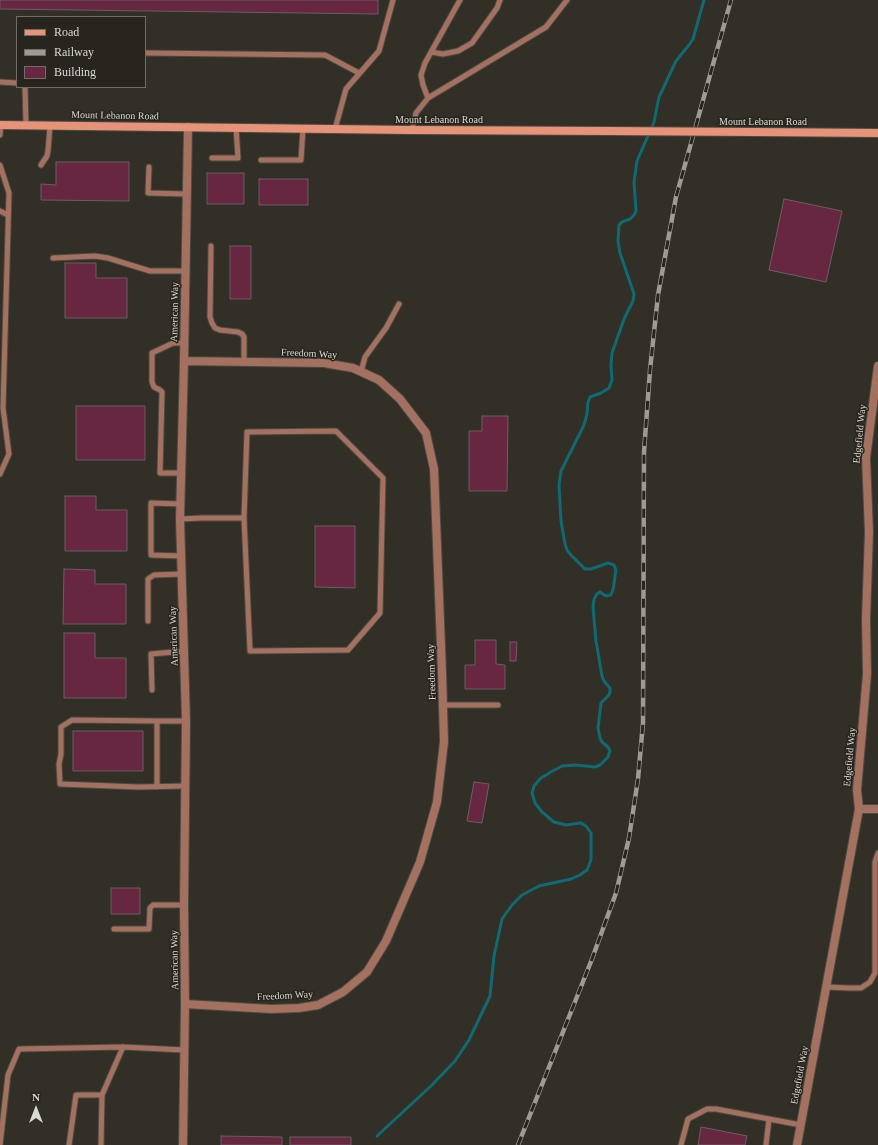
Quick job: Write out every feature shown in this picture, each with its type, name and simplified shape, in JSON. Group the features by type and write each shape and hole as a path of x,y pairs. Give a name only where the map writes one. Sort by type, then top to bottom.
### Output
{"street":[{"name":"Mount Lebanon Road","path":"1,125 412,130 878,133"},
{"name":"American Way","path":"183,1145 186,721 180,519 185,343 188,127"},
{"name":"Freedom Way","path":"184,361 324,363 353,368 379,380 395,394 408,408 426,433 434,469 444,742 437,802 420,862 386,941 367,972 343,992 318,1005 299,1008 271,1009 185,1004"},
{"name":"Edgefield Way","path":"797,1145 859,809 857,790 867,674 866,619 868,532 866,458 878,366"},
{"path":"859,809 878,809"}],"lane":[{"path":"335,129 346,89 379,51 393,0"},
{"path":"428,98 421,75 425,63 460,0"},
{"path":"431,52 443,54 458,51 472,43 497,8 500,0"},
{"path":"412,130 416,113 428,98 546,27 567,0"},
{"path":"146,53 325,55 360,73"},
{"path":"0,82 16,83"},
{"path":"25,88 26,125"},
{"path":"0,135 1,125"},
{"path":"41,165 47,156 50,126"},
{"path":"212,158 238,158 236,127"},
{"path":"261,160 301,160 303,128"},
{"path":"0,165 9,193 1,408 9,454 0,474"},
{"path":"149,167 148,194 187,194"},
{"path":"0,211 8,215"},
{"path":"0,243 7,247"},
{"path":"211,246 210,317 215,328 242,334 244,337 244,362"},
{"path":"53,258 95,256 108,258 150,272 186,272"},
{"path":"361,372 365,357 386,328 399,304"},
{"path":"182,473 160,473 162,392 154,387 152,382 152,352 173,343 185,343"},
{"path":"336,431 383,478 380,613 348,650 250,651 244,518 247,432 336,431"},
{"path":"181,504 150,503 150,555 182,556"},
{"path":"180,519 244,518"},
{"path":"148,621 148,579 154,575 182,574"},
{"path":"152,690 151,654 185,651"},
{"path":"443,705 498,705"},
{"path":"186,721 72,720 61,727 61,754 59,764 60,784 138,787 186,786"},
{"path":"157,721 158,787"},
{"path":"826,987 862,988 870,982 875,973 877,937 875,862 878,853"},
{"path":"114,929 149,929 150,908 153,904 184,905"},
{"path":"0,1145 8,1075 19,1049 123,1047 184,1050"},
{"path":"101,1145 102,1095 123,1047"},
{"path":"69,1145 76,1095 102,1095"},
{"path":"681,1145 688,1119 707,1109 716,1109 801,1125"},
{"path":"766,1145 769,1119"}],"building":[{"path":"0,0 378,0 378,14 0,9"},
{"path":"56,162 129,162 129,201 41,200 41,184 56,185"},
{"path":"207,173 244,173 244,204 207,204"},
{"path":"259,179 308,179 308,205 259,205"},
{"path":"784,199 842,211 826,282 769,270"},
{"path":"230,246 251,246 251,299 230,299"},
{"path":"65,263 96,263 96,278 127,278 127,318 65,318"},
{"path":"76,406 145,406 145,460 76,460"},
{"path":"482,416 508,416 507,491 469,491 469,431 482,431"},
{"path":"65,496 96,496 96,510 127,510 127,551 65,551"},
{"path":"315,526 355,526 355,588 315,587"},
{"path":"64,569 95,570 95,584 126,584 126,624 63,624"},
{"path":"64,633 95,633 95,658 126,658 126,698 64,698"},
{"path":"475,640 496,640 496,664 505,665 505,689 465,689 465,665 475,665"},
{"path":"510,642 517,642 516,661 510,661"},
{"path":"73,731 143,731 143,771 73,771"},
{"path":"474,782 489,784 482,823 467,821"},
{"path":"111,888 140,888 140,914 111,914"},
{"path":"701,1127 747,1136 745,1145 698,1145"},
{"path":"221,1136 282,1137 282,1145 221,1145"},
{"path":"290,1137 351,1137 351,1145 290,1145"}],"waterway":[{"path":"377,1136 432,1085 455,1061 469,1040 490,996 494,956 502,919 512,905 522,895 539,886 571,879 580,875 587,870 591,860 591,833 586,826 581,823 566,825 554,822 542,812 535,803 532,793 534,786 541,778 562,766 575,765 595,767 600,765 608,757 610,751 602,742 598,728 601,703 609,695 610,688 602,676 596,641 593,607 594,599 597,594 600,592 606,596 611,595 616,570 614,565 608,563 591,569 585,569 567,550 561,521 559,485 561,471 584,425 590,397 609,388 612,380 612,353 624,319 633,301 634,294 620,253 618,241 619,225 630,219 636,211 634,182 637,161 654,122 659,97 676,61 693,39 704,0"}],"railway":[{"path":"518,1145 592,959 616,893 629,838 638,779 643,723 644,452 650,370 658,295 676,197 731,0"}]}
